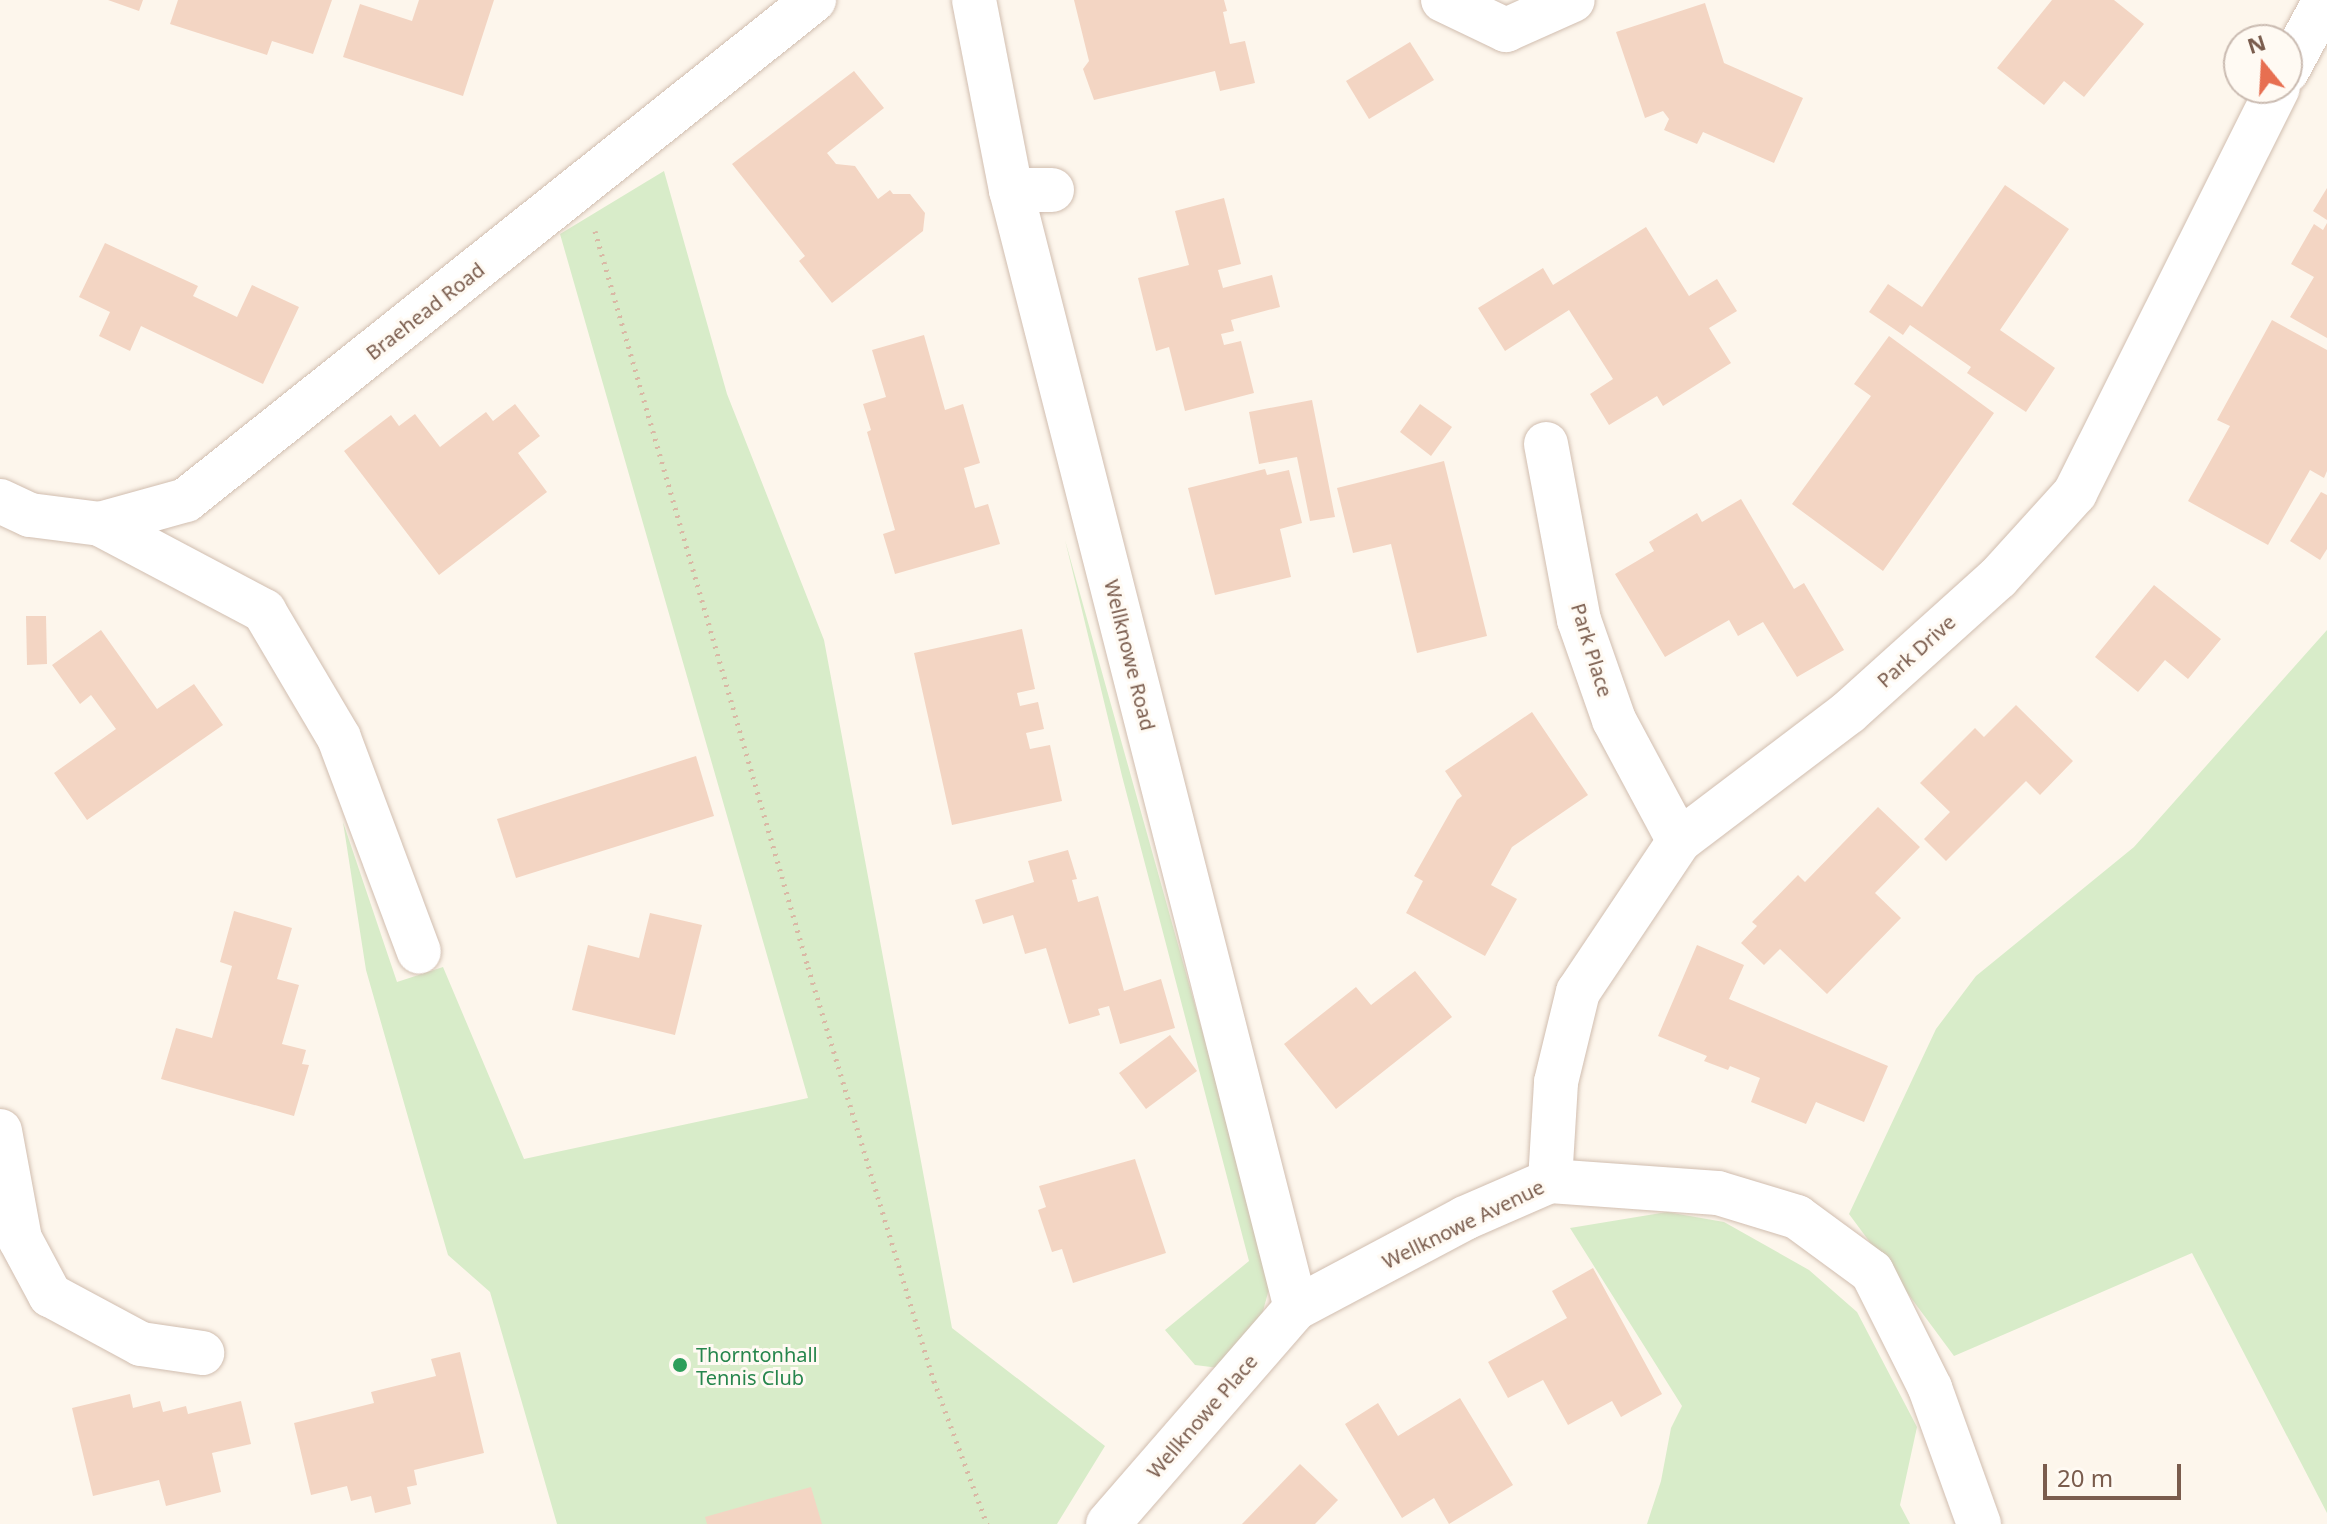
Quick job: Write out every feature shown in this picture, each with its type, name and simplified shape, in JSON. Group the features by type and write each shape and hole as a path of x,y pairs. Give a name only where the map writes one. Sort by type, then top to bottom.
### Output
{"street":[{"name":"Wellknowe Road","path":"974,0 1032,190 1296,1308"},
{"path":"1443,0 1506,30 1573,0"},
{"path":"2303,41 2325,0"},
{"name":"Braehead Road","path":"0,501 30,515 100,524 186,500 582,187 797,6"},
{"name":"Park Drive","path":"1550,1181 1556,1082 1578,992 1679,841 1849,712 1998,578 2075,493 2270,104"},
{"name":"Park Place","path":"1546,444 1579,620 1614,720 1679,841"},
{"path":"100,524 264,611 339,738 419,952"},
{"path":"0,1131 20,1239 50,1295 141,1344 202,1353"},
{"name":"Wellknowe Avenue","path":"1296,1308 1465,1218 1550,1181 1718,1193 1797,1217 1872,1272 1930,1388 1979,1524"},
{"name":"Wellknowe Place","path":"1108,1524 1296,1308"}],"path":[{"path":"582,187 808,967 934,1381 987,1524"}],"green space":[{"path":"664,171 727,394 824,640 952,1328 1105,1446 1057,1524 557,1524 490,1292 448,1255 420,1159 366,970 343,822 397,982 443,967 524,1159 808,1098 560,234"},
{"path":"1065,540 1267,1263 1269,1289 1260,1322 1227,1369 1195,1365 1165,1330 1249,1261 1122,776"},
{"path":"2327,630 2327,1513 2192,1253 1954,1356 1849,1214 1936,1029 1976,976 2134,847"},
{"path":"1667,1212 1724,1222 1809,1270 1857,1312 1917,1427 1900,1505 1910,1524 1647,1524 1661,1481 1671,1428 1682,1406 1570,1228"}],"building":[{"path":"108,0 143,0 139,11"},
{"path":"178,0 332,0 313,54 272,41 267,55 170,24"},
{"path":"419,0 494,0 463,96 343,57 360,4 412,21"},
{"path":"1074,0 1224,0 1227,11 1223,12 1230,44 1245,41 1255,83 1220,91 1215,71 1094,100 1083,69 1089,61"},
{"path":"2052,0 2114,0 2144,24 2084,97 2064,81 2044,105 1997,68"},
{"path":"1705,3 1724,63 1803,98 1774,163 1703,132 1697,144 1664,130 1669,119 1663,111 1645,118 1616,32"},
{"path":"1410,42 1434,80 1369,119 1346,81"},
{"path":"854,71 884,108 827,153 836,164 855,166 878,199 890,190 893,194 910,194 925,213 923,231 832,303 799,261 805,256 732,164"},
{"path":"2005,185 2069,229 2000,330 2055,368 2026,412 1967,373 1971,367 1910,325 1903,335 1869,312 1888,284 1922,307"},
{"path":"2327,188 2327,220 2313,211"},
{"path":"1224,198 1241,264 1218,270 1223,288 1272,275 1280,307 1231,320 1234,331 1221,334 1224,345 1241,341 1254,393 1185,411 1169,347 1156,351 1138,278 1189,265 1175,211"},
{"path":"2327,223 2327,338 2290,317 2314,277 2291,264 2314,224 2323,230"},
{"path":"1646,227 1689,296 1717,279 1737,311 1709,328 1731,363 1663,406 1657,396 1609,425 1590,394 1613,379 1569,310 1505,351 1478,308 1543,268 1553,285"},
{"path":"105,243 198,286 193,296 237,317 252,285 299,307 263,384 141,326 130,351 99,336 110,312 79,297"},
{"path":"2272,320 2327,350 2327,471 2324,478 2310,470 2268,545 2188,501 2230,426 2217,420"},
{"path":"924,335 945,410 963,404 980,463 964,468 975,508 988,504 1000,544 895,574 883,534 895,530 867,432 871,430 863,404 886,397 872,350"},
{"path":"1889,336 1994,413 1883,571 1792,504 1871,396 1854,384"},
{"path":"1312,400 1335,517 1310,521 1297,457 1259,464 1249,412"},
{"path":"515,404 540,436 518,453 547,492 439,575 344,451 391,415 399,426 415,414 440,447 486,412 493,421"},
{"path":"1420,404 1452,427 1431,456 1400,432"},
{"path":"1444,461 1487,636 1417,653 1391,544 1353,553 1337,488"},
{"path":"1265,469 1267,475 1289,470 1302,523 1280,529 1291,577 1215,595 1188,488"},
{"path":"2321,492 2327,495 2327,549 2320,560 2290,541"},
{"path":"1741,499 1794,589 1804,583 1844,650 1797,677 1763,622 1738,636 1729,620 1665,657 1615,574 1654,551 1649,542 1697,513 1702,522"},
{"path":"2154,585 2221,639 2188,679 2165,660 2138,692 2095,657"},
{"path":"26,616 46,616 47,664 27,665"},
{"path":"1022,629 1035,689 1017,693 1020,706 1038,702 1044,729 1026,733 1030,749 1050,745 1062,801 952,825 914,653"},
{"path":"101,630 157,709 194,684 223,725 87,820 54,773 116,729 91,695 80,704 52,665"},
{"path":"2016,705 2073,761 2040,795 2026,781 1946,861 1924,839 1950,812 1920,783 1975,728 1984,737"},
{"path":"1532,712 1588,795 1512,847 1491,885 1517,899 1485,956 1406,913 1423,881 1414,876 1462,796 1445,771"},
{"path":"696,756 714,816 516,878 497,819"},
{"path":"1878,807 1920,847 1875,893 1901,918 1827,994 1780,949 1764,965 1741,943 1757,926 1752,922 1798,875 1805,882"},
{"path":"1068,850 1077,879 1072,880 1078,902 1098,896 1124,991 1161,979 1175,1028 1120,1044 1109,1006 1098,1009 1100,1015 1069,1024 1046,948 1025,954 1013,915 983,924 975,900 1034,882 1028,861"},
{"path":"234,911 292,928 277,979 299,985 282,1044 306,1050 302,1064 309,1065 294,1116 161,1079 176,1028 212,1038 232,966 220,962"},
{"path":"650,913 702,925 675,1035 572,1010 588,945 639,958"},
{"path":"1697,945 1744,965 1729,999 1888,1066 1864,1122 1816,1102 1806,1124 1751,1102 1760,1078 1730,1066 1728,1070 1704,1061 1707,1056 1658,1036"},
{"path":"1415,971 1452,1017 1336,1109 1284,1044 1356,987 1371,1005"},
{"path":"1170,1035 1197,1071 1146,1109 1119,1073"},
{"path":"1135,1159 1166,1253 1073,1283 1062,1249 1052,1252 1038,1210 1046,1207 1039,1186"},
{"path":"1593,1268 1662,1394 1621,1417 1612,1401 1568,1425 1543,1380 1508,1398 1488,1362 1567,1318 1552,1291"},
{"path":"460,1352 484,1453 414,1470 417,1485 407,1487 411,1504 375,1513 371,1496 351,1501 347,1486 311,1495 294,1423 374,1403 371,1392 436,1376 431,1359"},
{"path":"130,1394 133,1408 160,1401 163,1412 186,1406 188,1414 241,1401 251,1444 212,1453 221,1492 166,1506 159,1480 93,1496 72,1408"},
{"path":"1460,1398 1513,1485 1449,1524 1434,1498 1402,1518 1345,1424 1378,1403 1398,1436"},
{"path":"1300,1464 1338,1500 1315,1524 1242,1524"},
{"path":"811,1487 822,1524 707,1524 705,1517"}],"place":[{"name":"Thorntonhall Tennis Club","path":"680,1365"}]}
